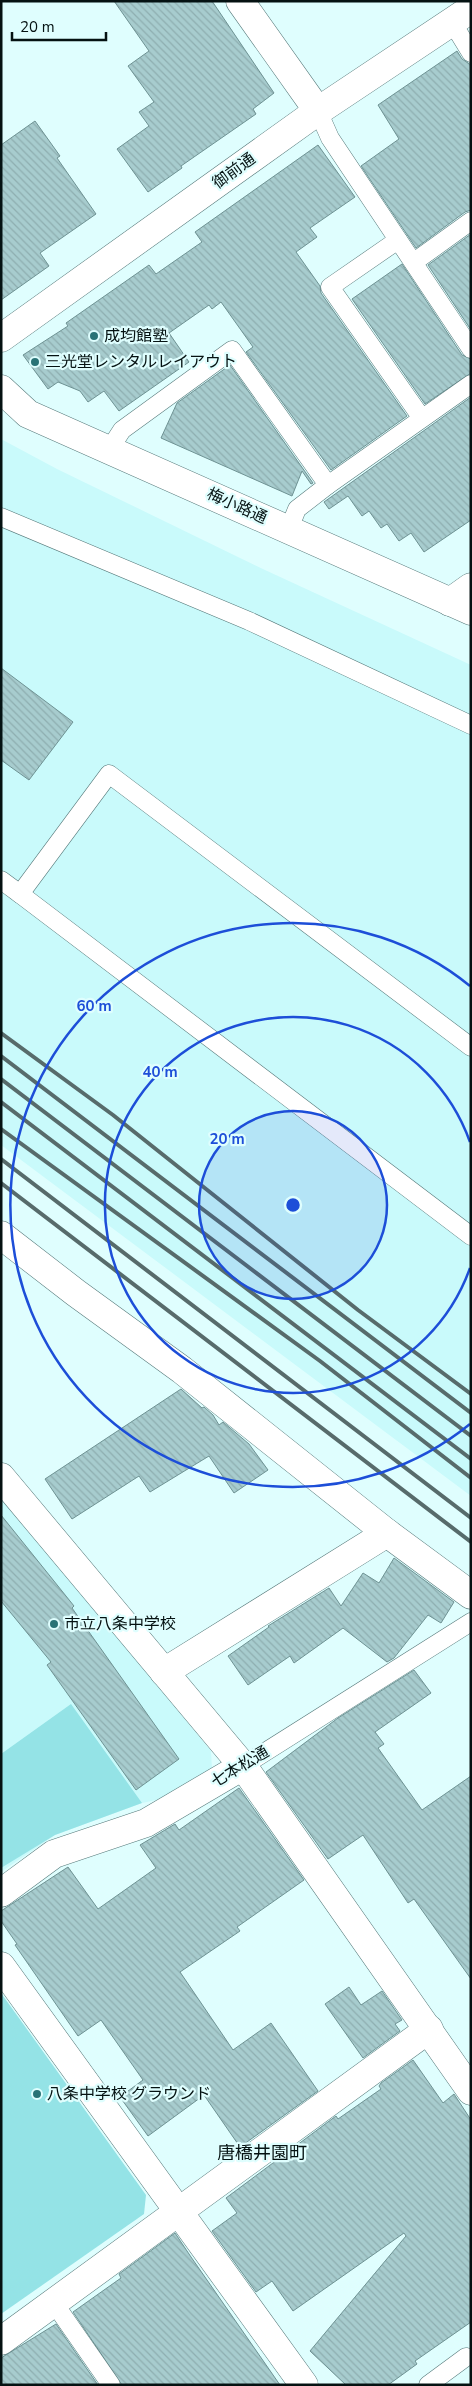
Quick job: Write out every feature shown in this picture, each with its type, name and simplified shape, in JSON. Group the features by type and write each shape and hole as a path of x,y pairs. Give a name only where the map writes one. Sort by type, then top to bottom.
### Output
{"street":[{"path":"240,1 318,111"},
{"name":"御前通","path":"1,338 318,111 462,15"},
{"path":"1,390 28,414"},
{"name":"梅小路通","path":"1,405 28,414 290,529 464,600"},
{"path":"1,1235 76,1293 182,1370 387,1533 471,1595"},
{"path":"1,1477 242,1766 471,2091"},
{"path":"164,1672 387,1533"},
{"name":"七本松通","path":"1,1893 54,1854 146,1823 242,1766"},
{"path":"1,1966 304,2385"},
{"path":"1,2341 429,2029"}],"lane":[{"path":"462,15 471,53"},
{"path":"318,111 330,138 471,349"},
{"path":"414,262 471,221"},
{"path":"398,240 330,287 421,417"},
{"path":"109,450 122,430 232,350 328,485"},
{"path":"290,529 297,509 421,417 471,384"},
{"path":"1,517 249,621 471,725"},
{"path":"20,894 109,774 471,1047"},
{"path":"1,880 471,1236"},
{"name":"七本松通","path":"242,1766 471,1622"},
{"path":"54,2303 110,2385"},
{"path":"428,2385 466,2357"}],"shaded area":[{"path":"1,439 57,469 265,570 471,665 471,1496 1,1145"},
{"name":"市立八条中学校","path":"1,1496 211,1751 212,1769 161,1799 142,1803 55,1835 1,1872"},
{"path":"71,1704 142,1803 55,1835 1,1868 1,1754"},
{"name":"八条中学校 グラウンド","path":"1,1993 146,2195 144,2214 1,2314"}],"building":[{"path":"114,1 212,1 274,93 253,109 256,114 181,166 182,168 148,192 117,149 149,126 139,112 154,102 128,66 149,51"},
{"path":"457,51 462,59 471,65 471,210 465,212 416,248 361,166 399,139 378,105"},
{"path":"35,121 60,156 57,158 96,214 40,253 49,266 1,300 1,145"},
{"path":"318,145 355,197 310,228 317,237 296,252 320,286 321,293 407,416 331,470 246,352 253,347 221,302 212,309 209,305 169,333 189,362 119,411 104,391 88,402 80,391 58,382 48,389 23,355 68,326 66,323 149,265 156,274 202,242 195,232"},
{"path":"471,234 471,330 428,265"},
{"path":"402,264 462,355 471,359 471,373 425,404 352,299"},
{"path":"230,365 313,483 311,484 302,471 292,496 161,438 177,403"},
{"path":"471,397 471,520 424,552 411,533 399,541 387,524 381,528 369,511 362,516 348,496 329,509 324,502"},
{"path":"1,668 73,722 29,780 1,760"},
{"path":"181,1389 202,1408 204,1407 213,1415 219,1425 223,1422 249,1444 268,1470 234,1493 209,1456 150,1492 139,1476 72,1519 45,1479"},
{"path":"1,1515 74,1606 72,1608 179,1759 136,1790 47,1665 51,1662 1,1601"},
{"path":"394,1558 454,1602 441,1623 428,1615 394,1658 387,1662 343,1628 294,1663 290,1656 248,1685 228,1656 268,1626 329,1588 341,1606 363,1573 379,1583"},
{"path":"414,1670 431,1693 375,1732 384,1744 378,1748 422,1810 471,1776 471,1979 414,1899 408,1903 363,1835 328,1859 266,1772 338,1718"},
{"path":"239,1788 304,1880 237,1927 240,1931 180,1972 233,2050 271,2023 318,2091 240,2147 204,2095 148,2136 120,2097 143,2080 101,2020 78,2036 15,1945 17,1944 1,1921 1,1911 68,1867 98,1909 156,1868 140,1845 175,1824 179,1830"},
{"path":"349,1987 361,2005 382,1991 402,2020 395,2024 400,2031 363,2058 325,2004"},
{"path":"413,2060 443,2103 454,2094 471,2120 471,2322 415,2361 417,2364 388,2385 346,2385 310,2351 406,2236 404,2233 293,2311 272,2281 256,2292 212,2231 237,2213 226,2198 336,2116 338,2119 381,2089 379,2086 381,2083"},
{"path":"175,2233 280,2385 122,2385 73,2312 121,2278 119,2274"},
{"path":"56,2324 98,2385 1,2385 1,2358"}],"railway":[{"path":"1,1033 113,1115 358,1310 471,1394"},
{"path":"1,1056 471,1413"},
{"path":"1,1079 471,1436"},
{"path":"1,1102 471,1459"},
{"path":"1,1129 320,1361 471,1478"},
{"path":"1,1159 471,1518"},
{"path":"1,1183 471,1542"}],"place":[{"name":"成均館塾","path":"94,336"},
{"name":"三光堂レンタルレイアウト","path":"35,362"},
{"name":"市立八条中学校","path":"54,1624"},
{"name":"八条中学校 グラウンド","path":"37,2094"}],"district":[{"name":"唐橋井園町","path":"262,2153"}]}
